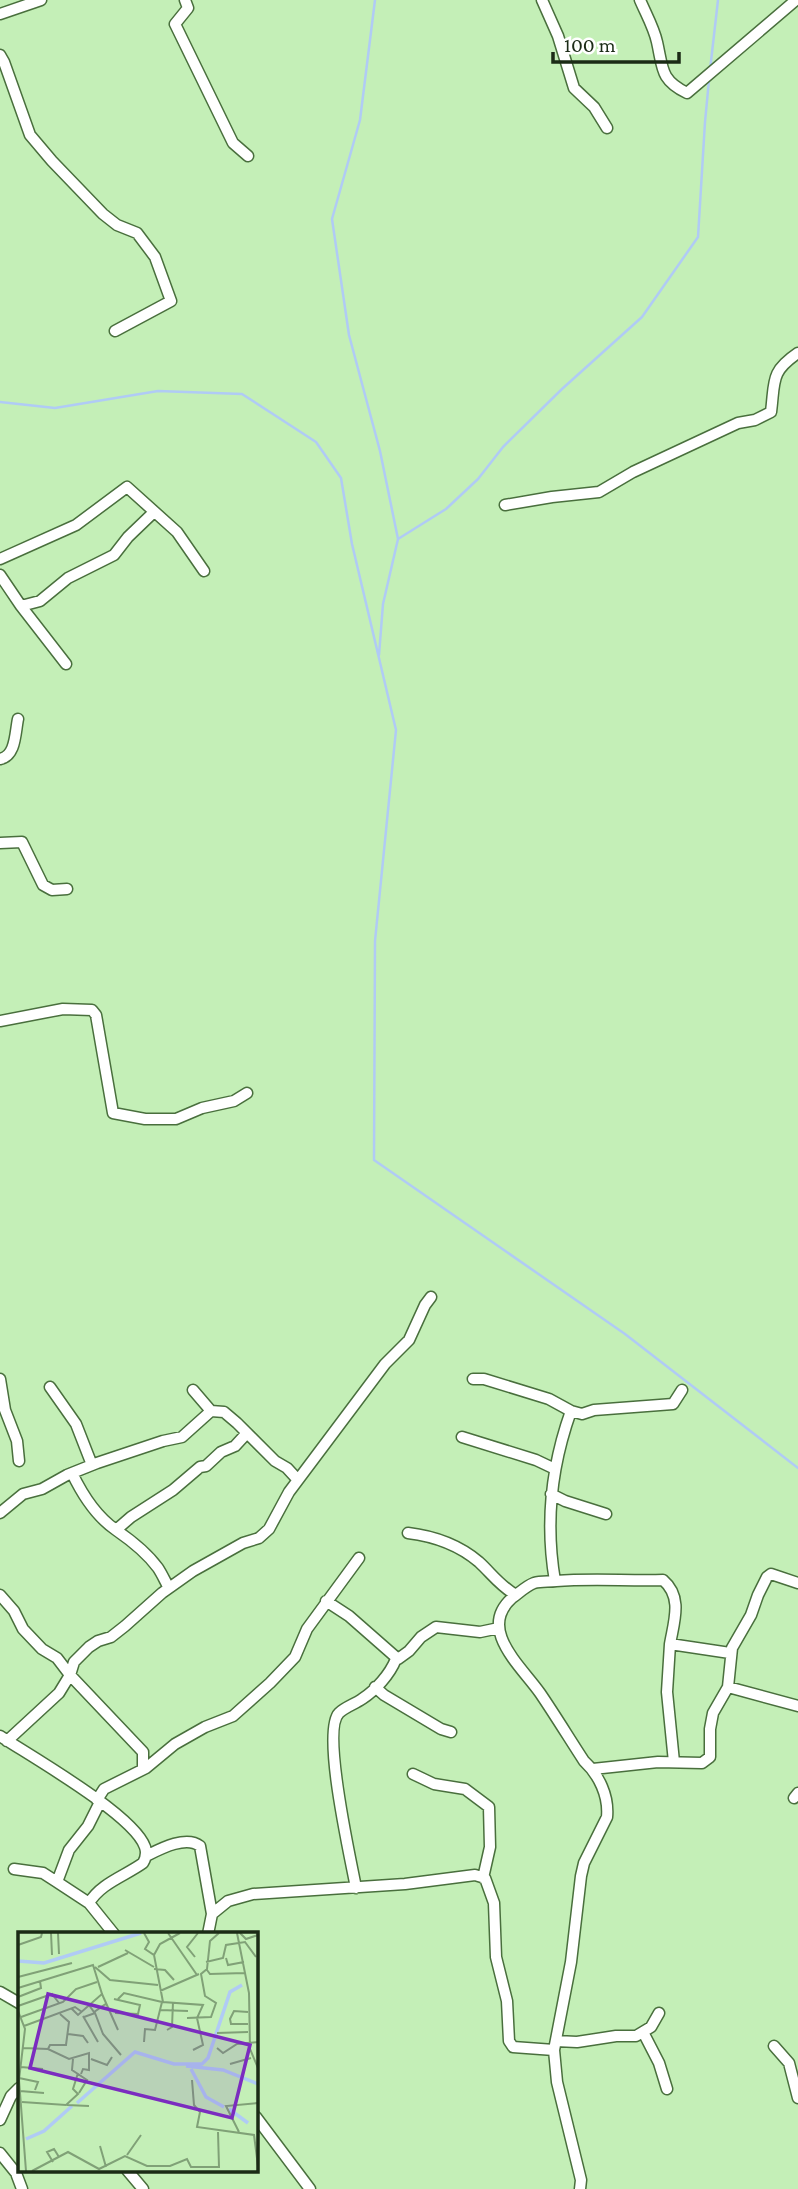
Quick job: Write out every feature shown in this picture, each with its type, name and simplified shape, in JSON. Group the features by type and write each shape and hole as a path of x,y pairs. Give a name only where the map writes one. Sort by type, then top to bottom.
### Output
{"street":[{"path":"0,14 41,0"},
{"path":"185,0 188,8 175,24 233,143 248,156"},
{"path":"542,0 558,36 574,88 594,107 607,128"},
{"path":"640,0 657,41 661,68 675,87 687,93 796,0"},
{"path":"0,55 30,135 103,214 117,225 137,233 156,257 171,301 115,331"},
{"path":"505,505 599,492 633,472 738,423 755,420 771,412 777,372 798,353"},
{"path":"0,559 76,525 127,487 177,532 204,571"},
{"path":"21,606 40,601 68,578 114,555 154,512"},
{"path":"0,575 66,664"},
{"path":"0,759 6,758 12,751 18,719"},
{"path":"0,843 22,842 43,886 52,890 67,889"},
{"path":"0,1021 63,1009 92,1010 96,1015 113,1113 145,1119 176,1119 202,1108 234,1101 247,1093"},
{"path":"89,1903 105,1886 143,1863 146,1856 145,1847 137,1832 117,1813 4,1739 59,1693 74,1662 89,1647 111,1637 169,1588 224,1553 260,1538 269,1530 289,1492 385,1364 409,1340 432,1297"},
{"path":"0,1379 5,1410 17,1441 19,1461"},
{"path":"473,1379 484,1379 549,1399 582,1414 635,1405 665,1406 673,1404 682,1390"},
{"path":"50,1387 76,1424 92,1465"},
{"path":"193,1390 211,1411 223,1412 298,1480"},
{"path":"0,1513 23,1494 42,1489 72,1473 163,1441 182,1437 211,1411"},
{"path":"555,1581 549,1532 551,1493 571,1411"},
{"path":"0,1427 12,1427"},
{"path":"116,1530 173,1490 200,1467 206,1466 221,1452 235,1446 247,1433"},
{"path":"462,1437 536,1460 555,1469"},
{"path":"72,1473 89,1501 116,1530 133,1541 151,1560 169,1588"},
{"path":"551,1493 565,1501 606,1514"},
{"path":"408,1533 449,1543 478,1561 516,1595"},
{"path":"57,1882 69,1850 88,1826 104,1789 146,1768 175,1744 205,1727 233,1716 270,1683 295,1657 306,1629 359,1558"},
{"path":"593,1769 618,1765 702,1763 710,1757 713,1713 728,1687 730,1653 735,1640 751,1615 767,1577 771,1574 798,1583"},
{"path":"580,2189 581,2180 557,2082 555,2046 570,1962 581,1875 584,1863 607,1817 607,1811 603,1786 593,1769 584,1760 539,1691 512,1658 499,1628 498,1621 503,1606 534,1583 575,1579 663,1580 670,1586 677,1602 670,1644 667,1692 674,1762"},
{"path":"0,1595 14,1611 23,1629 42,1649 57,1658 143,1752 143,1767 146,1768"},
{"path":"326,1601 349,1616 396,1659"},
{"path":"356,1888 334,1763 334,1723 338,1714 365,1697 392,1670 396,1659 436,1627 480,1632 499,1628"},
{"path":"670,1644 730,1653"},
{"path":"375,1687 441,1729 451,1732"},
{"path":"728,1687 798,1706"},
{"path":"413,1774 434,1784 465,1789 489,1807 490,1847 483,1878"},
{"path":"146,1856 178,1844 189,1842 200,1846 212,1914 208,1932"},
{"path":"14,1869 43,1873 89,1903 112,1932"},
{"path":"212,1914 228,1901 253,1894 356,1888 475,1875 485,1878 492,1892 496,1957 507,2001 509,2041 513,2047 524,2049 616,2036 631,2037 651,2027 659,2013"},
{"path":"0,1992 18,2002"},
{"path":"643,2032 659,2063 667,2088"},
{"path":"774,2046 789,2063 798,2098"},
{"path":"0,2120 11,2096 18,2089"},
{"path":"257,2118 310,2189"},
{"path":"0,2153 18,2171"},
{"path":"129,2172 143,2189"}],"waterway":[{"path":"375,0 360,120 332,219 349,335 380,451 398,539 383,604 379,655"},
{"path":"710,70 718,0"},
{"path":"398,539 446,509 478,479 503,447 562,389 642,317 698,237 709,80"},
{"path":"0,402 55,408 158,391 242,394 316,442 341,478 352,544 396,730 375,941 374,1160 625,1334 798,1468"}]}
